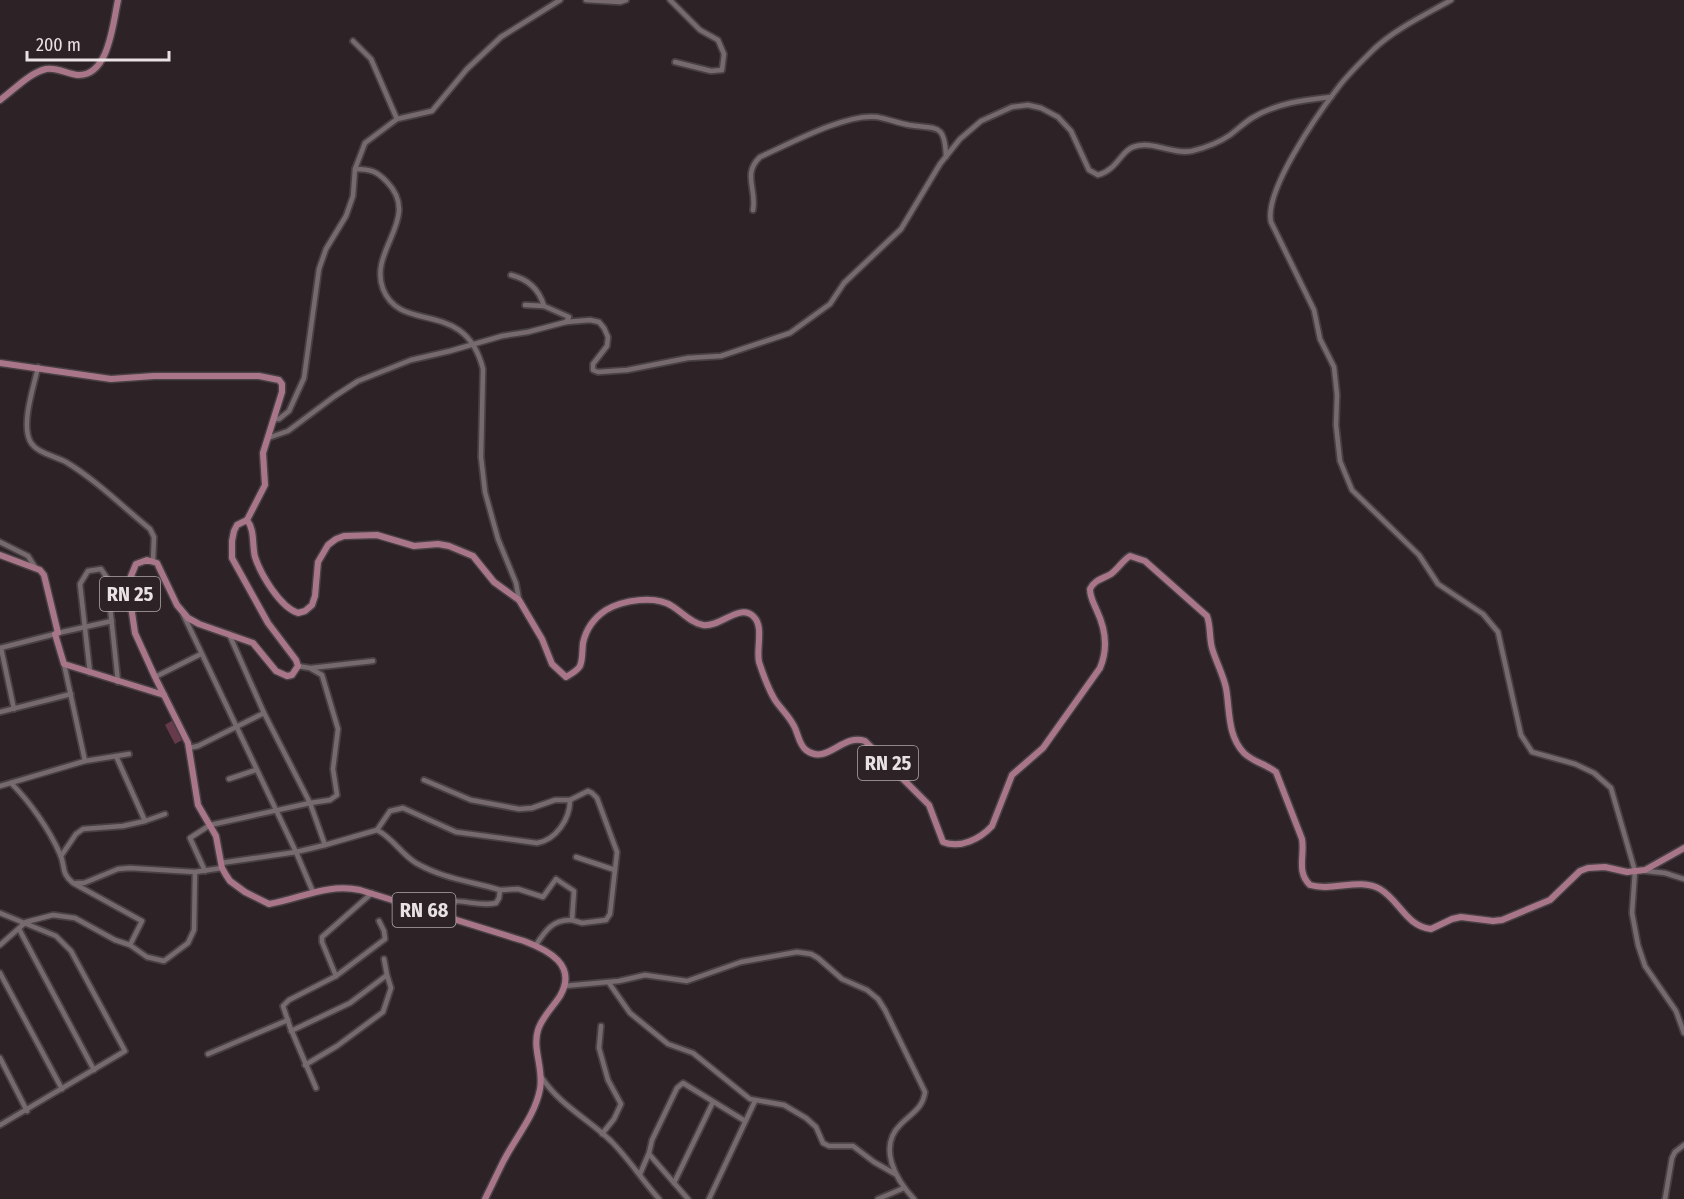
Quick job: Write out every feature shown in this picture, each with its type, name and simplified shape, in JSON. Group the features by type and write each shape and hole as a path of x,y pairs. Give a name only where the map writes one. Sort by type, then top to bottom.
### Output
{"main road":[{"path":"0,100 29,78 46,69 77,75 96,69 107,48 118,0"},
{"path":"0,363 111,379 166,376 258,376 274,377 281,382 283,387 263,453 265,485 247,520 237,525 234,531 231,541 232,558 268,623 298,666"},
{"name":"RN 25","path":"247,520 251,526 255,557 269,585 284,606 298,613 312,605 315,596 316,570 321,554 328,545 344,537 377,535 414,546 438,544 461,550 473,556 494,582 519,600 543,639 552,664 566,677 577,670 580,665 584,642 592,622 606,610 619,604 644,600 662,602 705,626 713,625 741,612 747,613 754,617 758,625 758,652 763,673 775,699 792,723 803,747 807,751 823,754 849,740 857,738 865,741 929,805 943,842 952,846 967,843 987,832 992,826 1012,775 1043,748 1100,668 1105,656 1105,638 1090,589 1096,581 1117,569 1126,557 1137,557 1145,561 1207,616 1212,647 1226,690 1230,725 1234,737 1250,759 1276,772 1302,839 1304,847 1302,873 1310,885 1330,887 1372,885 1390,897 1415,924 1431,929 1461,917 1502,920 1550,900 1575,875 1588,868 1605,867 1627,872 1637,871"},
{"path":"0,555 35,567 44,575 63,664 164,695"},
{"name":"RN 25","path":"164,695 135,633 130,596 131,576 136,564 147,560 153,561 162,570 182,612 199,624 253,643 281,674 292,675 298,666"},
{"name":"RN 68","path":"164,695 189,748 196,799 219,843 222,866 230,881 245,892 268,904 342,887 372,894 536,945 550,952 560,963 565,977 564,986"},
{"path":"1637,871 1645,870 1684,849"},
{"path":"485,1199 538,1100 542,1078 537,1045 538,1028 564,986"}],"street":[{"path":"274,419 279,419 289,411 304,378 319,269 326,249 353,196 355,169 365,143 397,119 432,111 467,69 501,37 560,0"},
{"path":"586,0 620,2 626,0"},
{"path":"670,0 700,30 718,40 724,54 722,70 711,71 675,62"},
{"path":"1451,0 1410,24 1376,48 1338,88 1304,137 1282,177 1270,204 1269,214 1314,310 1320,339 1334,367 1340,461 1352,490 1419,555 1438,584 1483,614 1498,632 1521,735 1532,752 1575,764 1594,773 1611,788 1637,871 1632,913 1638,945 1645,966 1676,1011 1684,1033"},
{"path":"353,41 371,59 397,119"},
{"path":"268,438 288,431 358,381 411,360 566,322 590,320 599,322 604,328 608,337 607,346 593,364 593,369 598,372 627,370 688,358 721,356 790,333 830,304 844,283 901,229 946,157 960,139 981,121 1012,107 1028,105 1041,108 1058,117 1071,131 1089,170 1098,175 1113,167 1128,149 1136,146 1147,144 1189,152 1228,136 1268,110 1294,101 1331,97"},
{"path":"753,210 755,201 750,171 760,157 832,126 858,118 877,117 907,125 933,128 942,132 945,139 946,157"},
{"path":"355,169 372,169 393,188 398,200 400,213 383,255 380,273 382,288 388,299 408,314 445,322 455,327 464,333 480,356 483,369 481,457 485,492 498,539 516,583 519,600"},
{"path":"511,275 529,281 544,306"},
{"path":"525,305 544,306 569,317 566,322"},
{"path":"38,368 28,416 27,430 30,441 35,447 71,465 150,529 154,537 153,561"},
{"path":"0,542 28,556 35,567"},
{"path":"90,673 80,584 88,571 101,569 108,578 118,682"},
{"path":"182,612 313,892"},
{"path":"14,709 0,648 112,621"},
{"path":"229,634 264,713 310,803 325,845"},
{"path":"154,677 201,654"},
{"path":"298,666 310,668 374,661"},
{"path":"63,664 85,761"},
{"path":"205,871 190,838 210,825 332,800 337,795 333,769 339,735 322,675 310,668"},
{"path":"0,712 71,694"},
{"path":"189,748 198,746 264,713"},
{"path":"0,786 85,761 129,754"},
{"path":"116,756 145,821"},
{"path":"229,779 256,770"},
{"path":"424,780 471,800 519,809 532,808 555,800 570,800 588,791 597,798 616,852 610,914 606,920 582,923 572,920 555,922 536,945"},
{"path":"11,783 36,815 61,856 66,877 142,921 130,945"},
{"path":"73,883 84,883 118,869 130,867 195,872 296,852 377,830 390,812 403,808 456,832 537,843 547,842 558,831 570,807 570,800"},
{"path":"61,856 76,834 83,830 123,826 165,814"},
{"path":"377,830 409,858 447,878 500,890 518,888 543,897 556,879 574,891 572,920"},
{"path":"576,857 615,870"},
{"path":"1637,871 1665,873 1684,879"},
{"path":"0,945 26,922 53,915 75,918 115,940 130,945 147,957 164,961 188,943 194,930 195,872"},
{"path":"431,912 436,907 450,901 488,905 496,903 500,890"},
{"path":"336,976 322,937 372,894"},
{"path":"0,913 56,936 71,951 125,1051 0,1125"},
{"path":"316,1088 291,1031 283,1006 336,976 385,939 379,921"},
{"path":"19,929 94,1070"},
{"path":"564,986 609,983 645,975 687,981 741,962 797,952 811,954 818,958 842,979 867,990 878,999 925,1092 924,1101 899,1126 892,1137 890,1147 895,1174 914,1199"},
{"path":"305,1065 337,1046 383,1012 391,988 384,959"},
{"path":"0,973 62,1089"},
{"path":"291,1031 350,1003 387,975"},
{"path":"609,983 630,1013 674,1048 693,1053 736,1089 755,1101 784,1105 806,1118 816,1127 824,1143 829,1146 853,1146 895,1174"},
{"path":"208,1054 288,1020"},
{"path":"601,1026 599,1048 608,1080 621,1104 614,1119 602,1134"},
{"path":"0,1058 27,1111"},
{"path":"542,1078 560,1101 602,1134 640,1174 659,1199"},
{"path":"640,1174 652,1140 677,1088 683,1083 746,1121"},
{"path":"709,1199 755,1101"},
{"path":"674,1183 713,1102"},
{"path":"1665,1199 1672,1158 1675,1152 1684,1145"},
{"path":"648,1154 688,1199"},
{"path":"878,1199 904,1188"}],"shaded area":[{"path":"173,720 184,739 175,744 165,725"}]}
